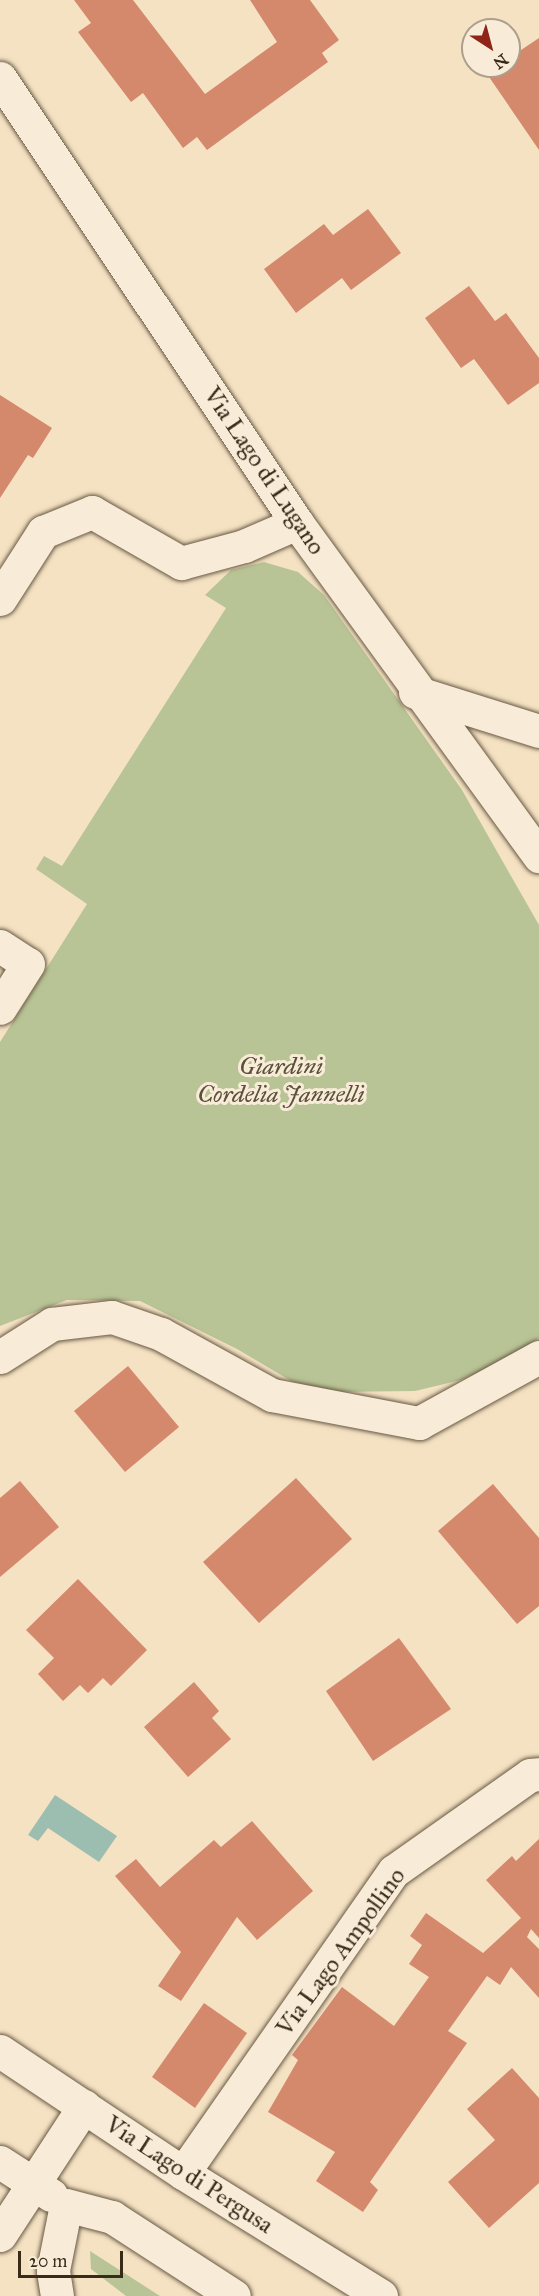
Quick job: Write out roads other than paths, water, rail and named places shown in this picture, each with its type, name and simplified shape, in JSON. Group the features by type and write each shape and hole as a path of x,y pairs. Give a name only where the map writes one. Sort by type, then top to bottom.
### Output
{"street":[{"name":"Via Lago di Lugano","path":"0,78 297,523 539,856"},
{"path":"0,599 43,532 92,512 181,563 244,546 297,523"},
{"path":"388,684 539,731"},
{"path":"0,946 28,964 0,1008"},
{"path":"0,1357 52,1324 112,1317 161,1334 272,1395 419,1423 539,1357"},
{"name":"Via Lago Ampollino","path":"183,2173 394,1871 530,1775 539,1774"},
{"name":"Via Lago di Pergusa","path":"0,2051 183,2173 381,2296"},
{"path":"0,2235 84,2106"},
{"path":"0,2162 66,2205 112,2217 234,2296"},
{"path":"57,2296 53,2270 66,2205"}],"park label":[{"name":"Giardini Cordelia Jannelli","path":"281,1081"}]}
